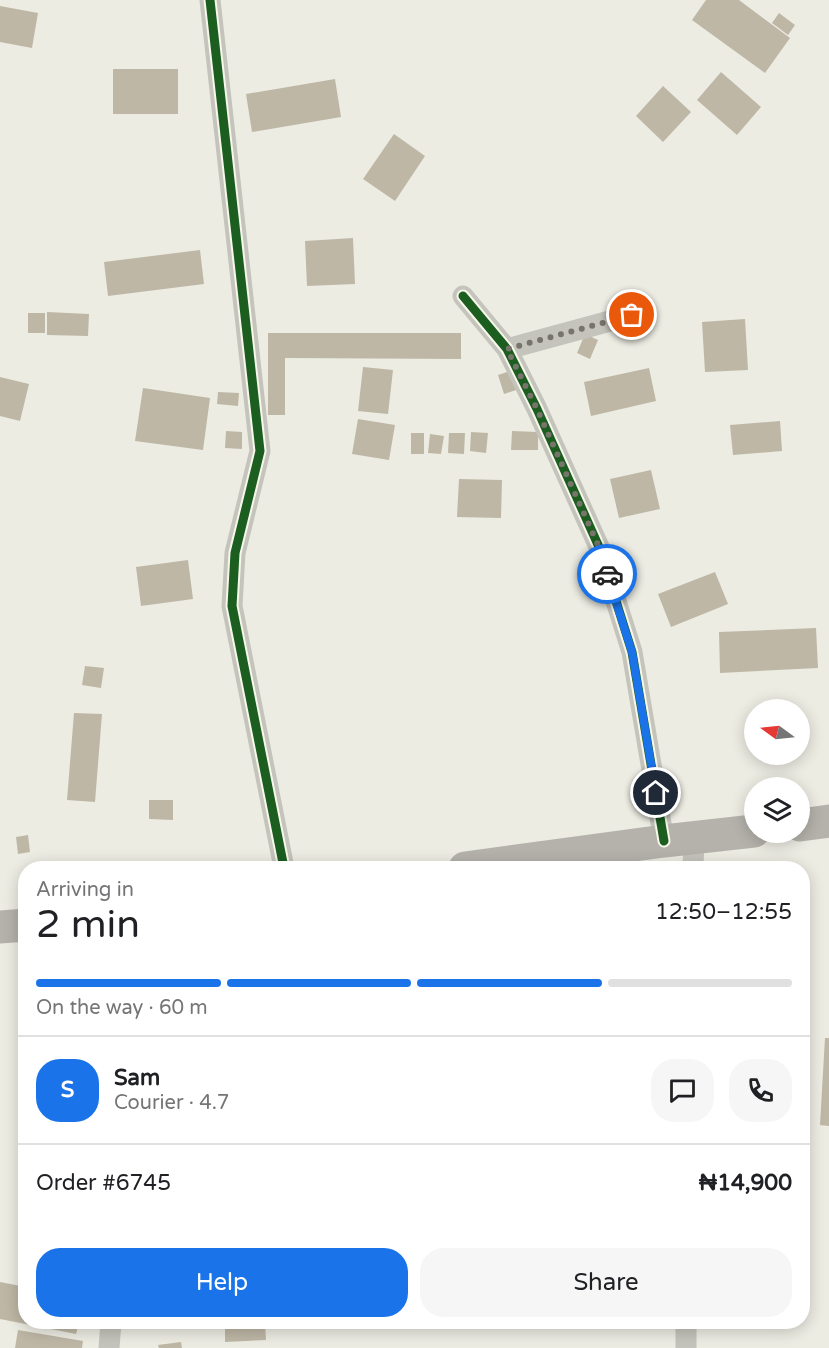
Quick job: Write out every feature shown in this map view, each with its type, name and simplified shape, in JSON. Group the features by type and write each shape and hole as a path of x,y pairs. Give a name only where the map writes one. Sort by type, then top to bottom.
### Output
{"main road":[{"path":"810,824 829,821"},
{"path":"546,861 684,849 744,834"},
{"path":"0,927 18,926"}],"street":[{"path":"210,0 260,451 235,553 232,606 283,861"},
{"path":"464,296 507,349 537,409 599,547 632,652 684,849"},
{"path":"507,349 632,315 529,346"},
{"path":"109,1348 110,1329"},
{"path":"686,1329 686,1348"}],"building":[{"path":"706,0 739,0 790,38 765,73 692,20"},
{"path":"0,6 38,13 32,48 0,42"},
{"path":"779,13 795,25 788,35 772,23"},
{"path":"113,69 178,69 178,114 113,114"},
{"path":"721,72 761,107 737,135 697,100"},
{"path":"335,79 341,117 252,132 246,94"},
{"path":"663,86 691,112 663,142 636,116"},
{"path":"394,134 425,156 395,201 363,179"},
{"path":"353,238 355,284 307,286 305,241"},
{"path":"200,250 204,284 108,296 104,262"},
{"path":"47,312 89,314 88,336 47,335"},
{"path":"28,313 45,313 45,333 28,333"},
{"path":"745,319 748,370 705,372 702,322"},
{"path":"268,333 461,333 461,359 285,358 285,415 268,415"},
{"path":"585,334 598,340 590,359 577,353"},
{"path":"363,367 393,370 388,414 358,411"},
{"path":"649,368 656,401 591,416 584,382"},
{"path":"513,370 519,389 504,394 498,375"},
{"path":"0,377 29,384 20,421 0,416"},
{"path":"143,388 210,398 203,450 135,441"},
{"path":"218,392 239,393 238,406 217,404"},
{"path":"358,419 395,425 389,460 352,454"},
{"path":"780,421 782,451 733,455 730,425"},
{"path":"226,431 242,432 242,449 225,448"},
{"path":"512,431 538,432 538,450 511,450"},
{"path":"471,432 488,433 486,453 470,451"},
{"path":"411,433 424,433 424,454 411,454"},
{"path":"449,433 465,433 464,454 448,453"},
{"path":"430,434 444,436 441,454 428,453"},
{"path":"651,470 660,509 619,518 610,479"},
{"path":"459,479 502,480 501,518 457,517"},
{"path":"188,560 193,599 141,606 136,567"},
{"path":"715,572 728,604 671,627 658,594"},
{"path":"816,628 818,668 720,673 719,632"},
{"path":"85,666 104,668 101,688 82,685"},
{"path":"74,713 102,714 95,802 67,800"},
{"path":"149,800 173,800 173,820 149,819"},
{"path":"28,835 30,852 18,854 16,837"},
{"path":"825,1038 829,1038 829,1126 820,1125"},
{"path":"0,1282 18,1285 18,1323 0,1319"},
{"path":"51,1329 77,1329 76,1334"},
{"path":"225,1329 265,1329 266,1340 225,1342"},
{"path":"18,1330 83,1341 82,1348 15,1348"},
{"path":"181,1342 182,1348 159,1348 158,1345"}],"cycle path":[{"path":"210,0 260,451 235,553 232,606 283,861"},
{"path":"463,296 507,349 537,409 599,547 632,652 664,841"}],"way so far":[{"path":"607,574 599,547 537,409 507,349 632,315"}],"route":[{"path":"607,574 632,652 656,793"}]}
